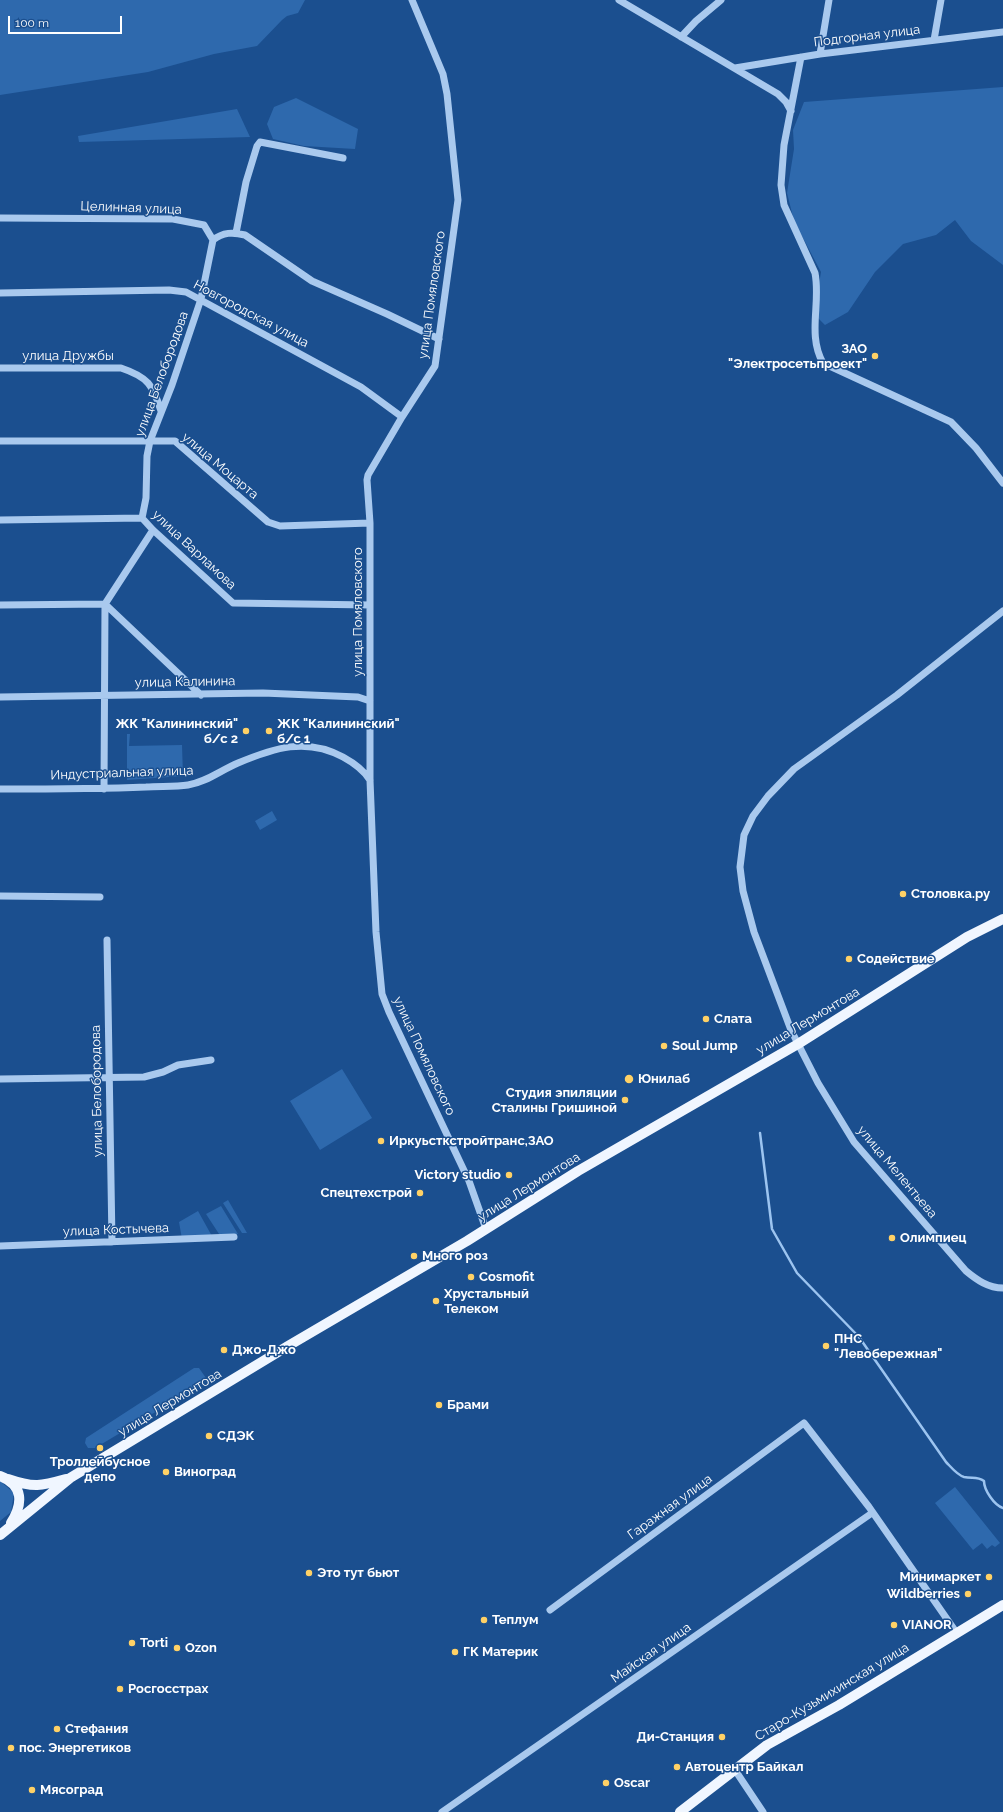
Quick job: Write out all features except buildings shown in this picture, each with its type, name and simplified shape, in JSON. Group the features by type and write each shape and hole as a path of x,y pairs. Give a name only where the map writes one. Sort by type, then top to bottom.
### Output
{"main road":[{"name":"улица Лермонтова","path":"0,1534 70,1478 486,1229 578,1171 798,1044 967,937 1003,919"},
{"name":"улица Лермонтова","path":"1,1476 24,1484 41,1486 70,1478"},
{"path":"0,1534 12,1523 18,1513 20,1503 19,1493 14,1484 1,1476"},
{"name":"Старо-Кузьмихинская улица","path":"680,1812 767,1745 839,1705 956,1632 1003,1605"}],"street":[{"path":"620,0 778,94 786,102 791,111"},
{"path":"681,37 696,21 721,0"},
{"path":"820,54 829,0"},
{"path":"934,40 941,0"},
{"name":"улица Помяловского","path":"412,1 443,74 447,94 458,200 435,366 402,417 366,480 370,523 370,780 376,932 382,994 389,1012 469,1181 486,1229"},
{"name":"Подгорная улица","path":"735,68 820,54 1003,32"},
{"path":"801,57 782,164 783,198 784,205 815,273 817,285 814,323 818,354 823,364 952,422 980,453 1003,482"},
{"path":"236,233 246,182 256,146 260,142 343,158"},
{"name":"Целинная улица","path":"0,218 173,219 204,225 213,240"},
{"path":"213,240 224,234 236,233 252,238 312,281 439,339"},
{"name":"улица Белобородова","path":"142,518 146,498 147,456 150,441 172,385 201,299 213,240"},
{"name":"Новгородская улица","path":"0,293 169,290 186,292 361,387 402,417"},
{"name":"улица Дружбы","path":"0,368 121,368 137,373 152,386 161,412"},
{"name":"улица Моцарта","path":"0,442 175,441 268,522 280,526 370,523"},
{"name":"улица Варламова","path":"0,520 142,518 153,530 233,603 370,605"},
{"path":"104,788 105,604 153,530"},
{"path":"0,605 105,604 201,694"},
{"name":"улица Мелентьева","path":"1003,611 897,695 794,768 768,796 753,816 744,835 740,868 742,891 754,932 798,1044 818,1083 854,1142 966,1271 976,1279 986,1284 1003,1288"},
{"name":"улица Калинина","path":"0,697 263,693 358,697 370,701"},
{"name":"Индустриальная улица","path":"0,790 190,785 211,778 238,763 277,749 299,746 316,746 330,750 354,763 364,771 370,780"},
{"path":"0,896 100,897"},
{"name":"улица Белобородова","path":"107,940 112,1242"},
{"path":"0,1079 144,1077 163,1072 178,1065 211,1060"},
{"name":"улица Костычева","path":"0,1246 234,1237"},
{"name":"Гаражная улица","path":"550,1610 804,1423 825,1448 872,1513"},
{"path":"872,1513 956,1632"},
{"name":"Майская улица","path":"442,1812 872,1513"},
{"path":"735,1770 763,1812"}],"shaded area":[{"path":"0,0 305,0 298,13 287,16 282,20 257,46 214,54 148,72 0,95"},
{"path":"1003,87 1003,265 971,241 955,220 936,235 903,244 875,272 848,312 825,325 814,314 821,272 794,221 787,193 794,149 793,130 804,102"},
{"path":"296,98 358,129 355,149 304,146 273,139 267,124 274,107"},
{"path":"237,109 250,137 79,142 78,136"},
{"path":"127,734 130,734 129,746 182,745 183,776 127,780"},
{"path":"272,811 277,820 260,830 255,821"},
{"path":"342,1069 372,1118 320,1150 290,1101"},
{"path":"228,1200 247,1233 242,1233 223,1203"},
{"path":"221,1206 238,1234 221,1237 206,1214"},
{"path":"198,1211 213,1238 182,1239 179,1222"},
{"path":"194,1368 199,1368 206,1378 204,1383 95,1448 88,1448 85,1443 86,1438"},
{"path":"0,1481 14,1493 11,1512 0,1521"},
{"path":"955,1487 1000,1543 995,1547 992,1545 987,1549 982,1543 973,1550 935,1503"}],"waterway":[{"path":"760,1133 772,1229 797,1273 859,1337 946,1462 959,1475 984,1481 984,1485 990,1497 996,1504 1003,1508"}],"place":[{"name":"ЗАО \"Электросетьпроект\"","path":"875,356"},
{"name":"ЖК \"Калининский\" б/с 2","path":"246,731"},
{"name":"ЖК \"Калининский\" б/с 1","path":"269,731"},
{"name":"Столовка.ру","path":"903,894"},
{"name":"Содействие","path":"849,959"},
{"name":"Слата","path":"706,1019"},
{"name":"Soul Jump","path":"664,1046"},
{"name":"Юнилаб","path":"629,1079"},
{"name":"Студия эпиляции Сталины Гришиной","path":"625,1100"},
{"name":"Иркуьсткстройтранс,ЗАО","path":"381,1141"},
{"name":"Victory studio","path":"509,1175"},
{"name":"Спецтехстрой","path":"420,1193"},
{"name":"Олимпиец","path":"892,1238"},
{"name":"Много роз","path":"414,1256"},
{"name":"Cosmofit","path":"471,1277"},
{"name":"Хрустальный Телеком","path":"436,1301"},
{"name":"ПНС \"Левобережная\"","path":"826,1346"},
{"name":"Джо-Джо","path":"224,1350"},
{"name":"Брами","path":"439,1405"},
{"name":"СДЭК","path":"209,1436"},
{"name":"Троллейбусное депо","path":"100,1448"},
{"name":"Виноград","path":"166,1472"},
{"name":"Это тут бьют","path":"309,1573"},
{"name":"Минимаркет","path":"989,1577"},
{"name":"Wildberries","path":"968,1594"},
{"name":"Теплум","path":"484,1620"},
{"name":"VIANOR","path":"894,1625"},
{"name":"Torti","path":"132,1643"},
{"name":"Ozon","path":"177,1648"},
{"name":"ГК Материк","path":"455,1652"},
{"name":"Росгосстрах","path":"120,1689"},
{"name":"Стефания","path":"57,1729"},
{"name":"Ди-Станция","path":"722,1737"},
{"name":"пос. Энергетиков","path":"11,1748"},
{"name":"Автоцентр Байкал","path":"677,1767"},
{"name":"Oscar","path":"606,1783"},
{"name":"Мясоград","path":"32,1790"}]}
